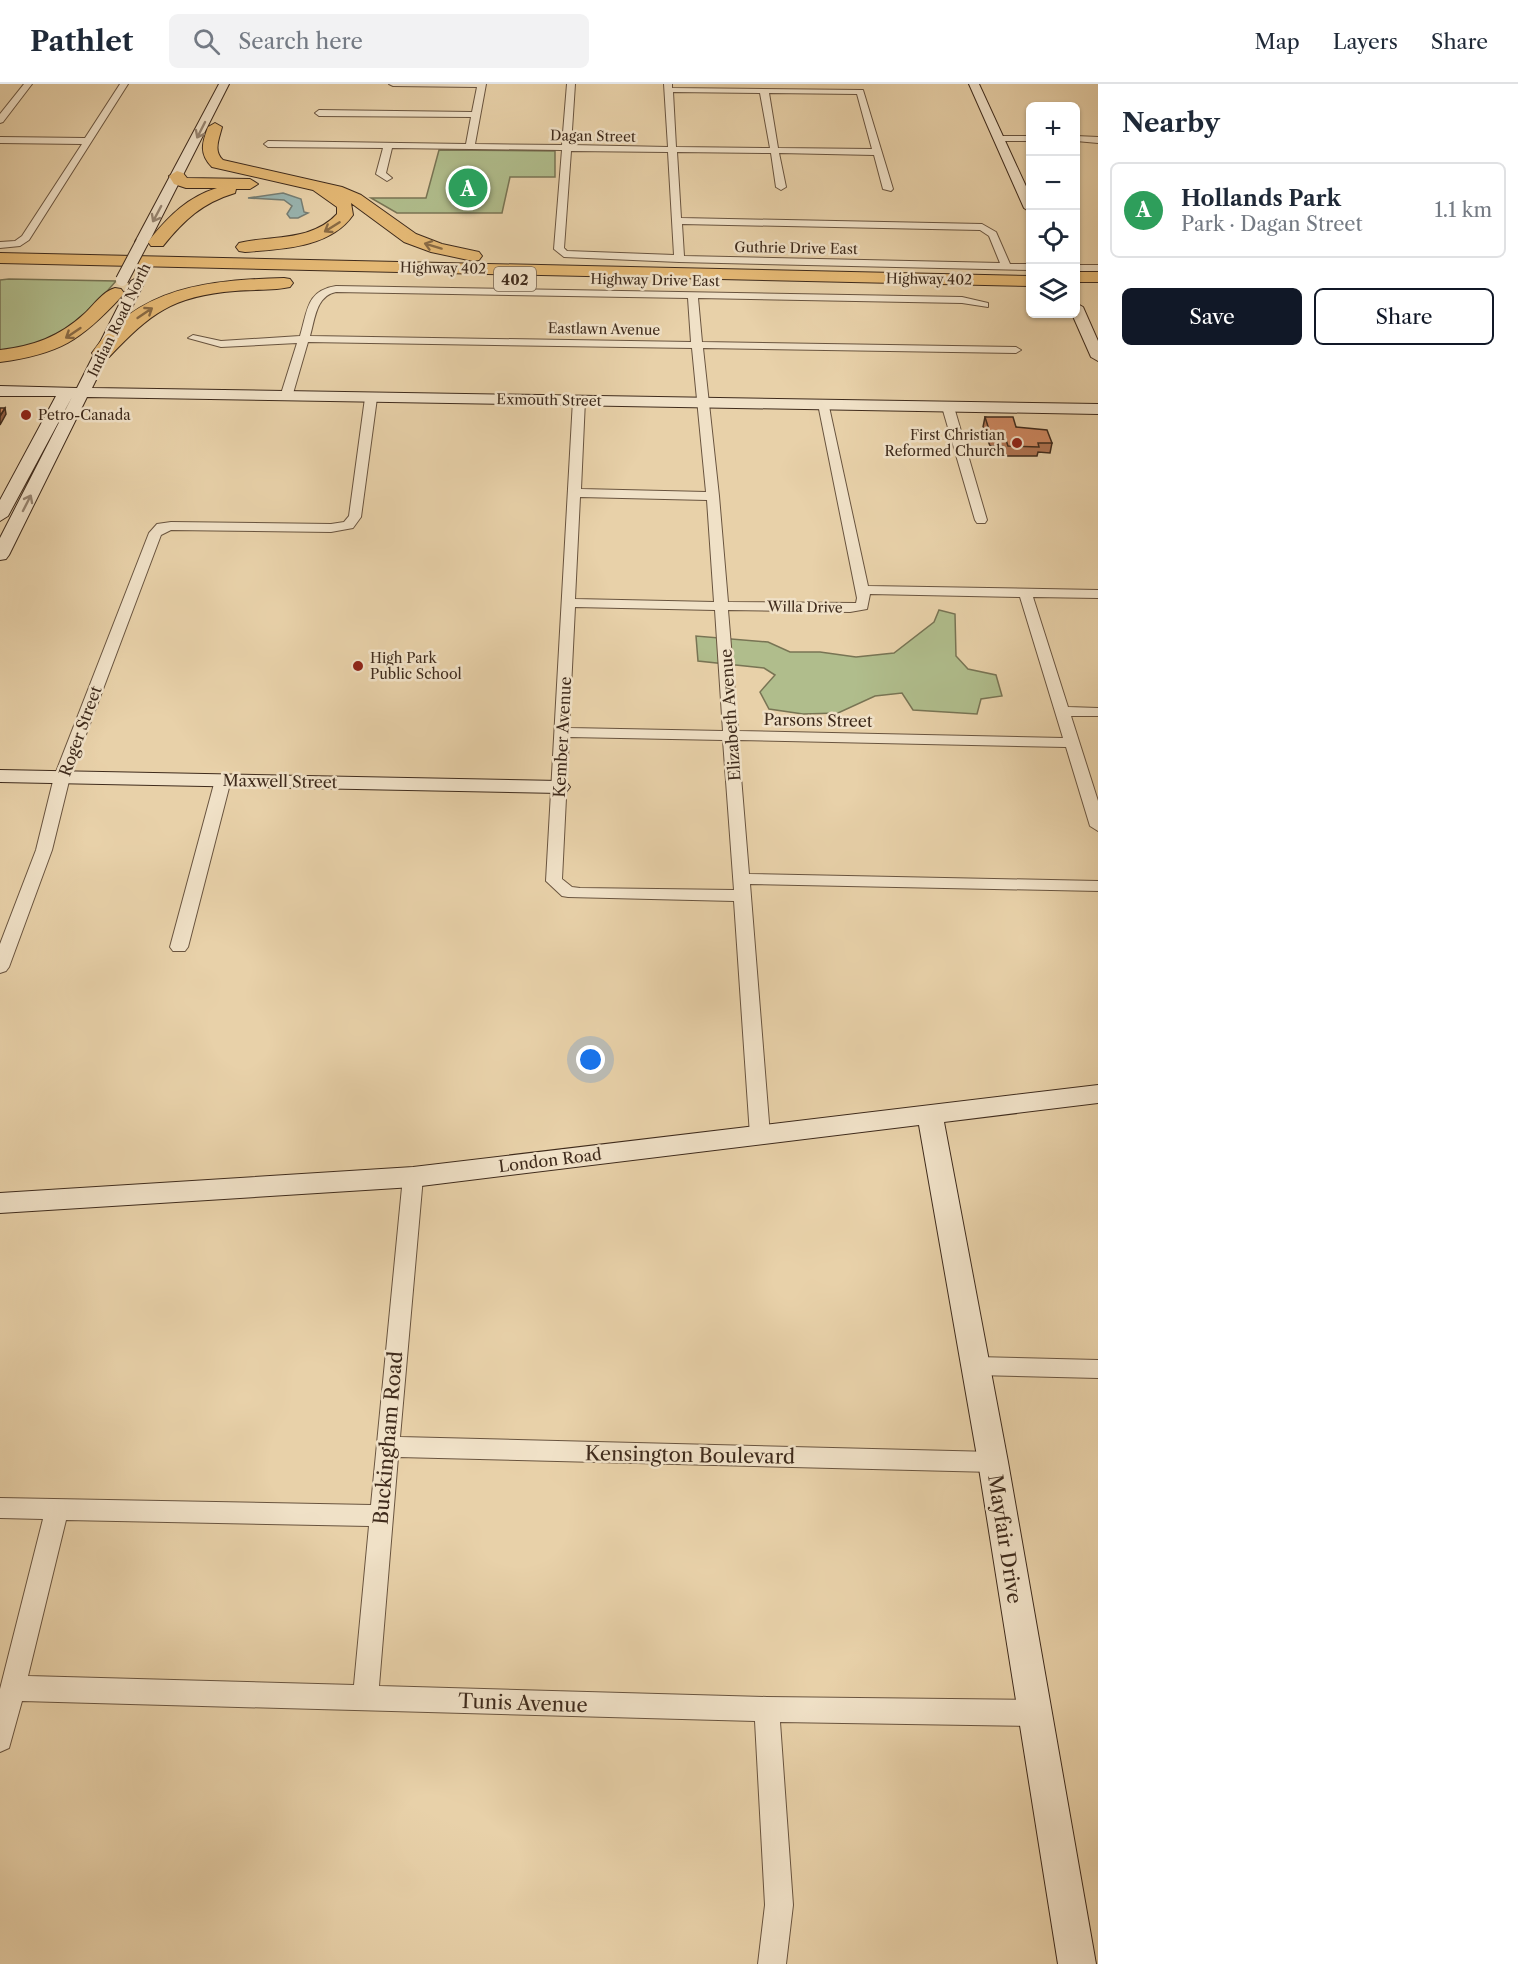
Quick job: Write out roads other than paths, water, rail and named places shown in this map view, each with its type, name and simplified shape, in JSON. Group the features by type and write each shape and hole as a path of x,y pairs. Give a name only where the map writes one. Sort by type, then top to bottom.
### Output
{"highway":[{"path":"215,128 208,146 211,158 218,164 327,186 355,198 410,238 437,248 465,255 536,261 720,269"},
{"path":"181,182 307,182"},
{"path":"2,262 262,245 319,234 337,225 345,215 344,203 328,193 302,186 181,182"},
{"path":"150,242 200,199 238,188 278,184"},
{"path":"2,262 720,269 1026,276"},
{"path":"2,262 390,282"},
{"name":"Highway 402","path":"2,262 1026,281"},
{"name":"Highway 402","path":"2,262 1026,289"},
{"path":"1080,277 1098,277"},
{"path":"102,352 143,312 192,292 233,285 390,282 997,288"},
{"path":"1080,282 1098,282"},
{"path":"0,356 34,351 66,339 83,327 118,286"},
{"path":"1080,289 1098,289"}],"main road":[{"name":"Indian Road North","path":"0,516 66,392 118,286 150,242 181,182 224,84"},
{"name":"Indian Road North","path":"181,182 215,128 236,84"},
{"path":"974,84 1026,199"},
{"name":"Indian Road North","path":"0,555 138,281 150,242"},
{"path":"1080,316 1098,357"},
{"name":"Exmouth Street","path":"0,391 1098,409"},
{"name":"Maxwell Street","path":"0,776 560,787"},
{"name":"London Road","path":"0,1203 413,1177 1098,1094"},
{"name":"Mayfair Drive","path":"930,1115 993,1462 1077,1964"}],"street":[{"path":"0,120 28,84"},
{"path":"0,245 21,243 26,238 124,84"},
{"path":"393,84 482,84 470,148"},
{"path":"567,149 571,84"},
{"path":"679,259 669,87 860,92 888,189"},
{"path":"764,91 781,187"},
{"path":"319,113 476,116"},
{"path":"999,139 1026,139"},
{"path":"0,140 88,141"},
{"path":"1080,140 1098,140"},
{"name":"Dagan Street","path":"309,146 877,152"},
{"path":"387,178 381,174 388,147"},
{"name":"Guthrie Drive East","path":"567,149 560,249 562,253 679,259 1026,267"},
{"path":"678,221 982,227 993,234 1006,266"},
{"path":"1080,268 1098,268"},
{"name":"Highway Drive East","path":"305,339 316,297 325,291 336,289 962,300 984,305"},
{"name":"Elizabeth Avenue","path":"693,296 722,606 760,1135"},
{"name":"Eastlawn Avenue","path":"193,338 221,344 305,339 1016,350"},
{"path":"286,397 305,339"},
{"name":"Roger Street","path":"0,967 44,850 62,777 155,533 166,526 331,528 352,522 355,517 371,398"},
{"name":"Kember Avenue","path":"579,400 554,881 561,888 580,893 743,888 1098,886"},
{"path":"824,404 863,590"},
{"path":"948,406 981,520"},
{"path":"574,494 713,496"},
{"name":"Willa Drive","path":"569,603 857,608 863,603 863,590 1098,594"},
{"path":"1025,592 1098,826"},
{"path":"1062,711 1098,712"},
{"name":"Parsons Street","path":"563,732 1072,743"},
{"path":"179,947 223,780"},
{"name":"Buckingham Road","path":"365,1698 413,1177"},
{"path":"976,1366 1098,1369"},
{"name":"Kensington Boulevard","path":"388,1448 993,1462"},
{"path":"0,1508 381,1516"},
{"path":"0,1739 57,1509"},
{"name":"Tunis Avenue","path":"13,1688 767,1710 1034,1713"},
{"path":"767,1710 779,1905 772,1964"}],"water":[{"path":"283,193 301,199 304,212 308,213 298,218 290,218 287,214 292,206 284,200 248,198"}],"place":[{"name":"Hollands Park","path":"468,188"},
{"name":"Petro-Canada","path":"26,415"},
{"name":"First Christian Reformed Church","path":"1017,443"},
{"name":"High Park Public School","path":"358,666"}]}
